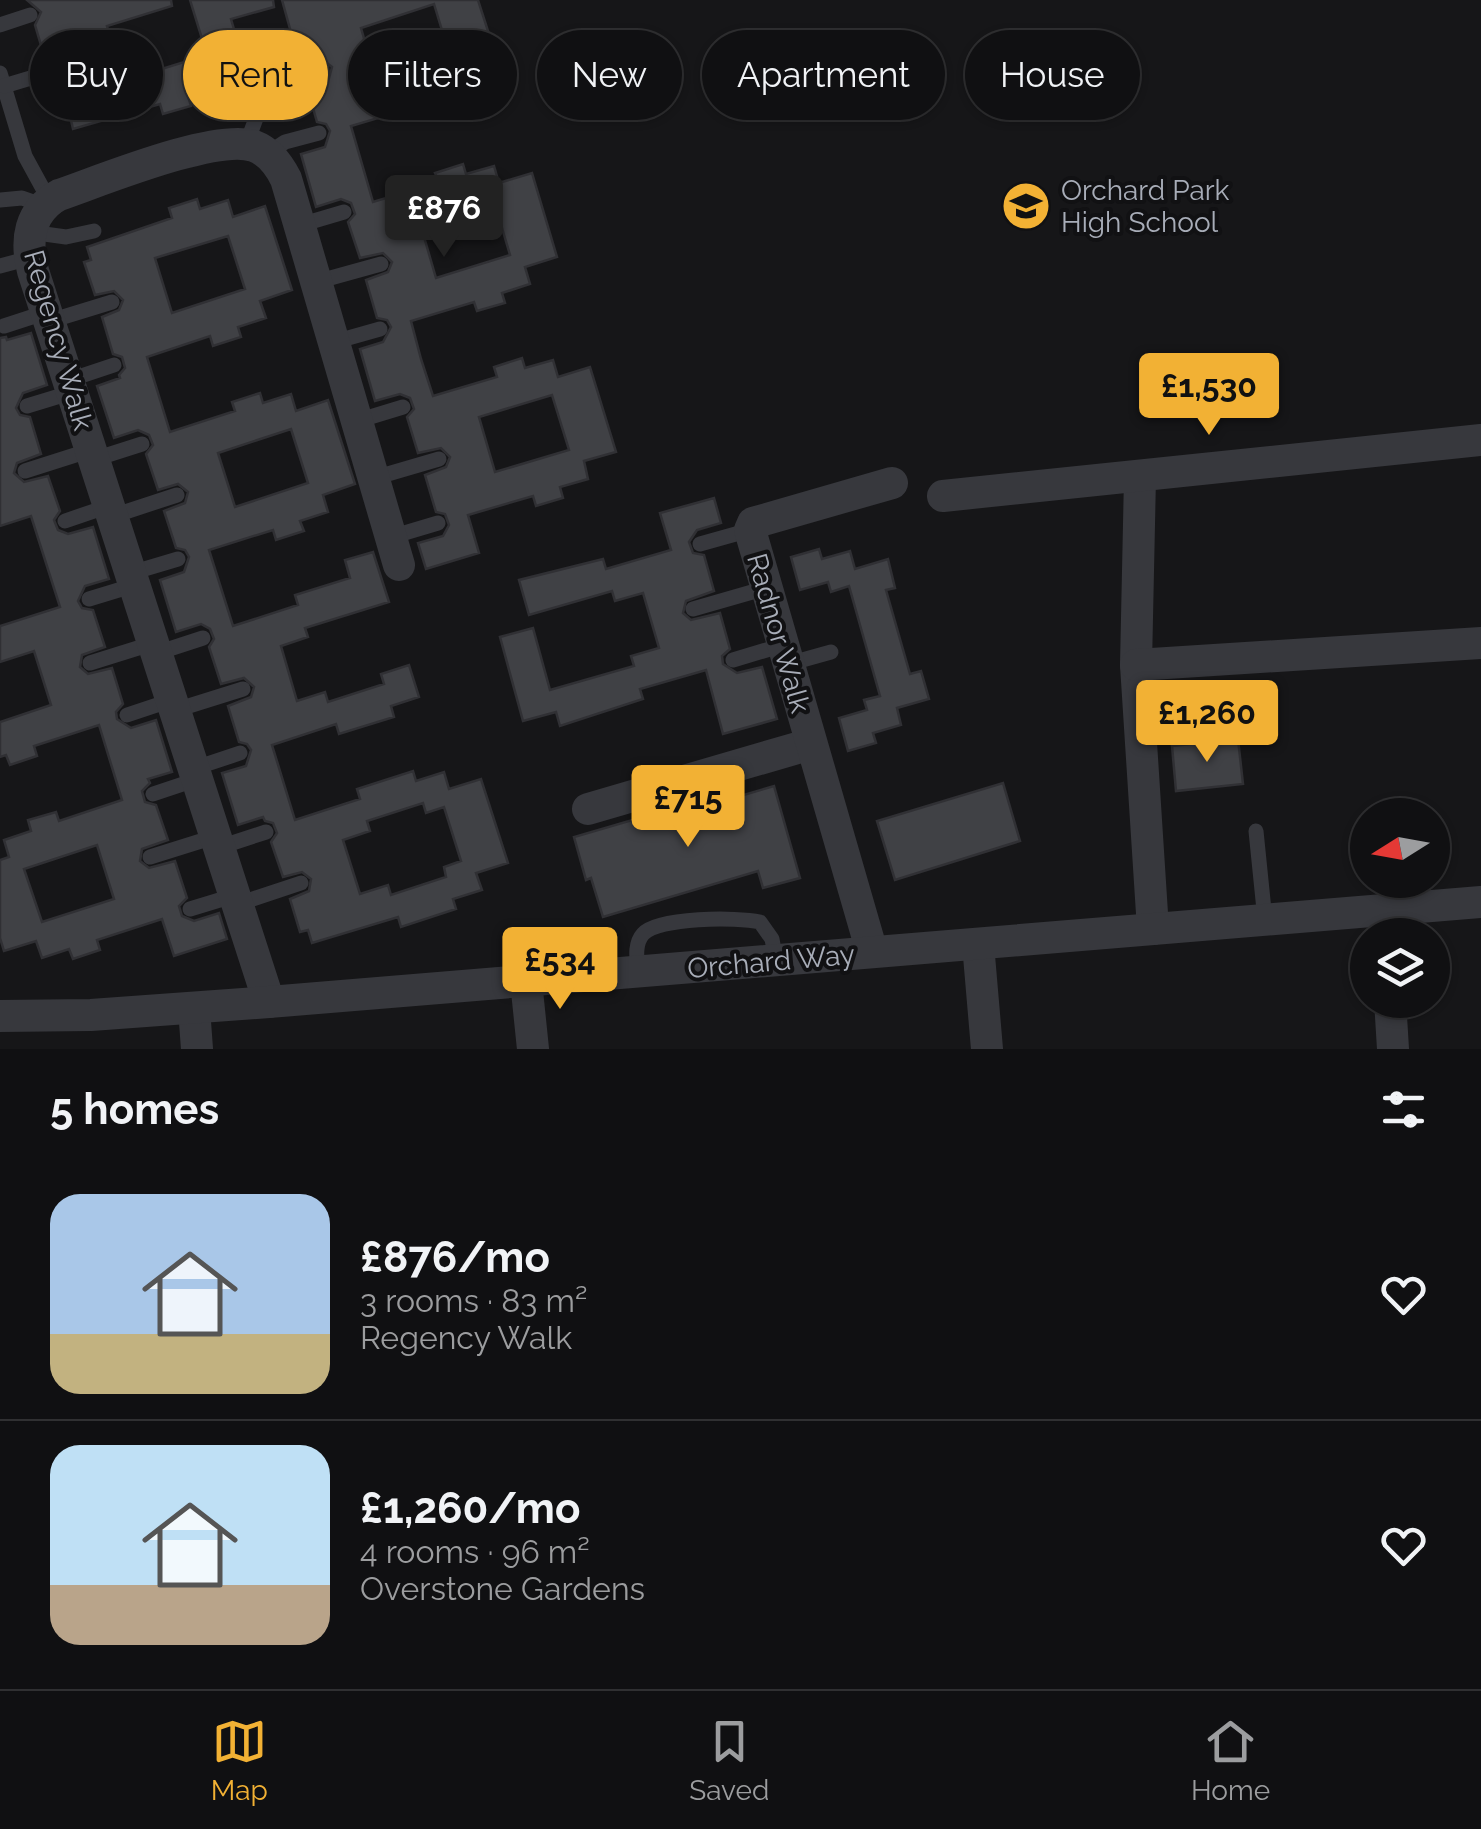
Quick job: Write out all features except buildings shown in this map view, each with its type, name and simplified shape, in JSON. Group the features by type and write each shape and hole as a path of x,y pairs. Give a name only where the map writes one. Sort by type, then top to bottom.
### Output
{"street":[{"path":"30,232 208,147 257,149 286,179 395,551"},
{"name":"Regency Walk","path":"30,232 48,317 269,1002"},
{"path":"942,496 1481,440"},
{"path":"1140,477 1136,666 1153,929"},
{"path":"751,526 892,484"},
{"name":"Radnor Walk","path":"751,526 872,952"},
{"path":"1136,666 1481,642"},
{"name":"Radnor Walk","path":"588,809 811,744"},
{"name":"Orchard Way","path":"1405,918 1481,902"},
{"name":"Orchard Way","path":"0,1016 194,1008 1266,920 1350,921"},
{"path":"978,944 987,1049"},
{"path":"526,981 532,1049"},
{"path":"194,1008 197,1049"},
{"path":"1391,1018 1393,1049"}],"lane":[{"path":"0,24 30,15"},
{"path":"30,74 2,79 6,113 25,156 30,232"},
{"path":"262,120 257,149 319,133"},
{"path":"0,200 22,198 30,232"},
{"path":"300,225 344,212"},
{"path":"30,232 66,237 94,231"},
{"path":"316,282 381,264"},
{"path":"4,326 112,302"},
{"path":"334,342 380,329"},
{"path":"28,406 114,365"},
{"path":"357,421 403,407"},
{"path":"24,470 142,444"},
{"path":"374,478 439,459"},
{"path":"65,522 178,495"},
{"path":"395,551 438,523"},
{"path":"700,544 751,526"},
{"path":"88,599 178,559"},
{"path":"693,609 766,588"},
{"path":"90,663 203,638"},
{"path":"734,660 832,652"},
{"path":"127,714 243,688"},
{"path":"153,794 240,753"},
{"path":"1256,831 1266,920"},
{"path":"150,857 266,832"},
{"path":"190,909 300,883"},
{"path":"638,972 639,940 646,930 657,925 724,919 760,922 772,939 776,961"}],"place":[{"name":"Orchard Park High School","path":"1026,206"}]}
